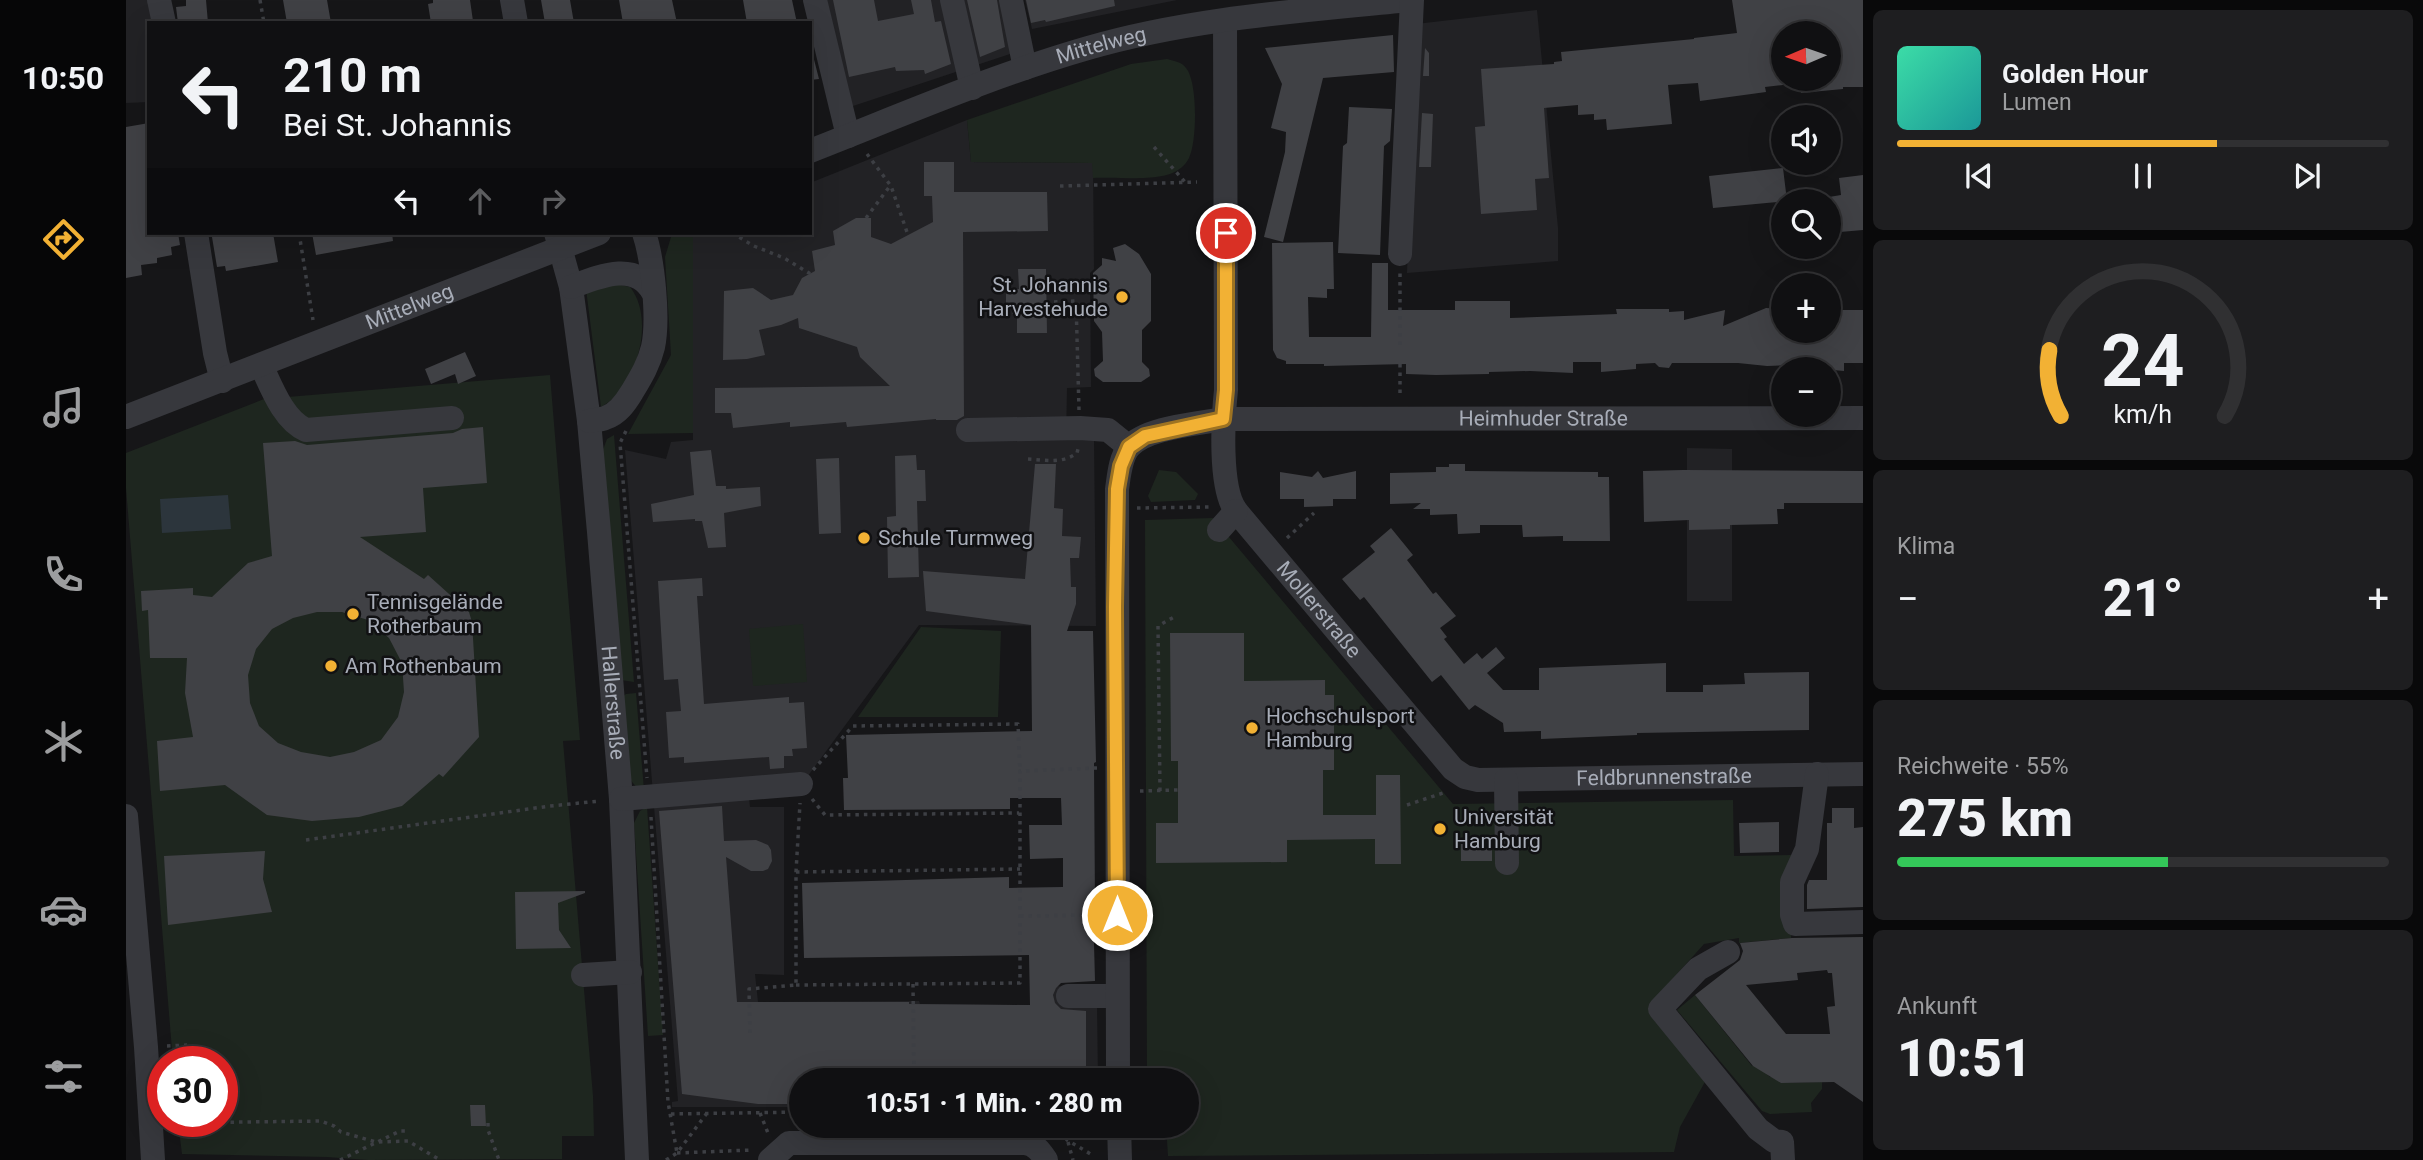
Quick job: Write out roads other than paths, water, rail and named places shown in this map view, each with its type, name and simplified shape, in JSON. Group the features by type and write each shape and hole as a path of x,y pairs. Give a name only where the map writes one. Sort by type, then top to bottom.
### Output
{"street":[{"path":"159,0 164,21"},
{"path":"512,0 516,21"},
{"path":"815,0 848,136"},
{"path":"953,0 972,88"},
{"path":"1011,0 1026,68"},
{"name":"Mittelweg","path":"812,150 972,88 1090,47 1140,35 1225,21 1259,8 1410,0 1400,254"},
{"name":"Mollerstraße","path":"1225,21 1226,390 1223,419 1226,489 1222,516 1453,769 1456,785"},
{"path":"196,235 222,381"},
{"name":"Mittelweg","path":"126,417 222,381 557,241 588,235"},
{"path":"589,421 607,418 618,411 644,373 654,341 651,255 645,235"},
{"name":"Hallerstraße","path":"557,241 571,287 589,421 614,800 630,972 637,1160"},
{"path":"571,287 607,275 627,273 643,280 653,292"},
{"path":"261,365 289,415 297,425 306,430 452,418"},
{"name":"Heimhuder Straße","path":"1129,447 1145,436 1223,419 1863,418"},
{"path":"968,430 1108,430 1129,447 1121,466 1117,489 1118,1068"},
{"path":"1817,774 1807,849 1792,882 1792,915 1795,925 1863,922"},
{"name":"Feldbrunnenstraße","path":"1456,785 1478,780 1863,774"},
{"path":"1506,780 1507,863"},
{"path":"614,800 800,784"},
{"path":"126,816 153,1160"},
{"path":"1728,952 1698,969 1660,1009 1758,1129 1774,1141 1782,1142 1783,1160"},
{"path":"583,975 630,972"},
{"path":"1068,996 1117,996"},
{"path":"1119,1138 1120,1160"},
{"path":"763,1156 789,1143 1025,1143 1032,1144 1046,1160"}],"place":[{"name":"St. Johannis Harvestehude","path":"1122,297"},
{"name":"Schule Turmweg","path":"864,538"},
{"name":"Tennisgelände Rotherbaum","path":"353,614"},
{"name":"Am Rothenbaum","path":"331,666"},
{"name":"Hochschulsport Hamburg","path":"1252,728"},
{"name":"Universität Hamburg","path":"1440,829"}]}
